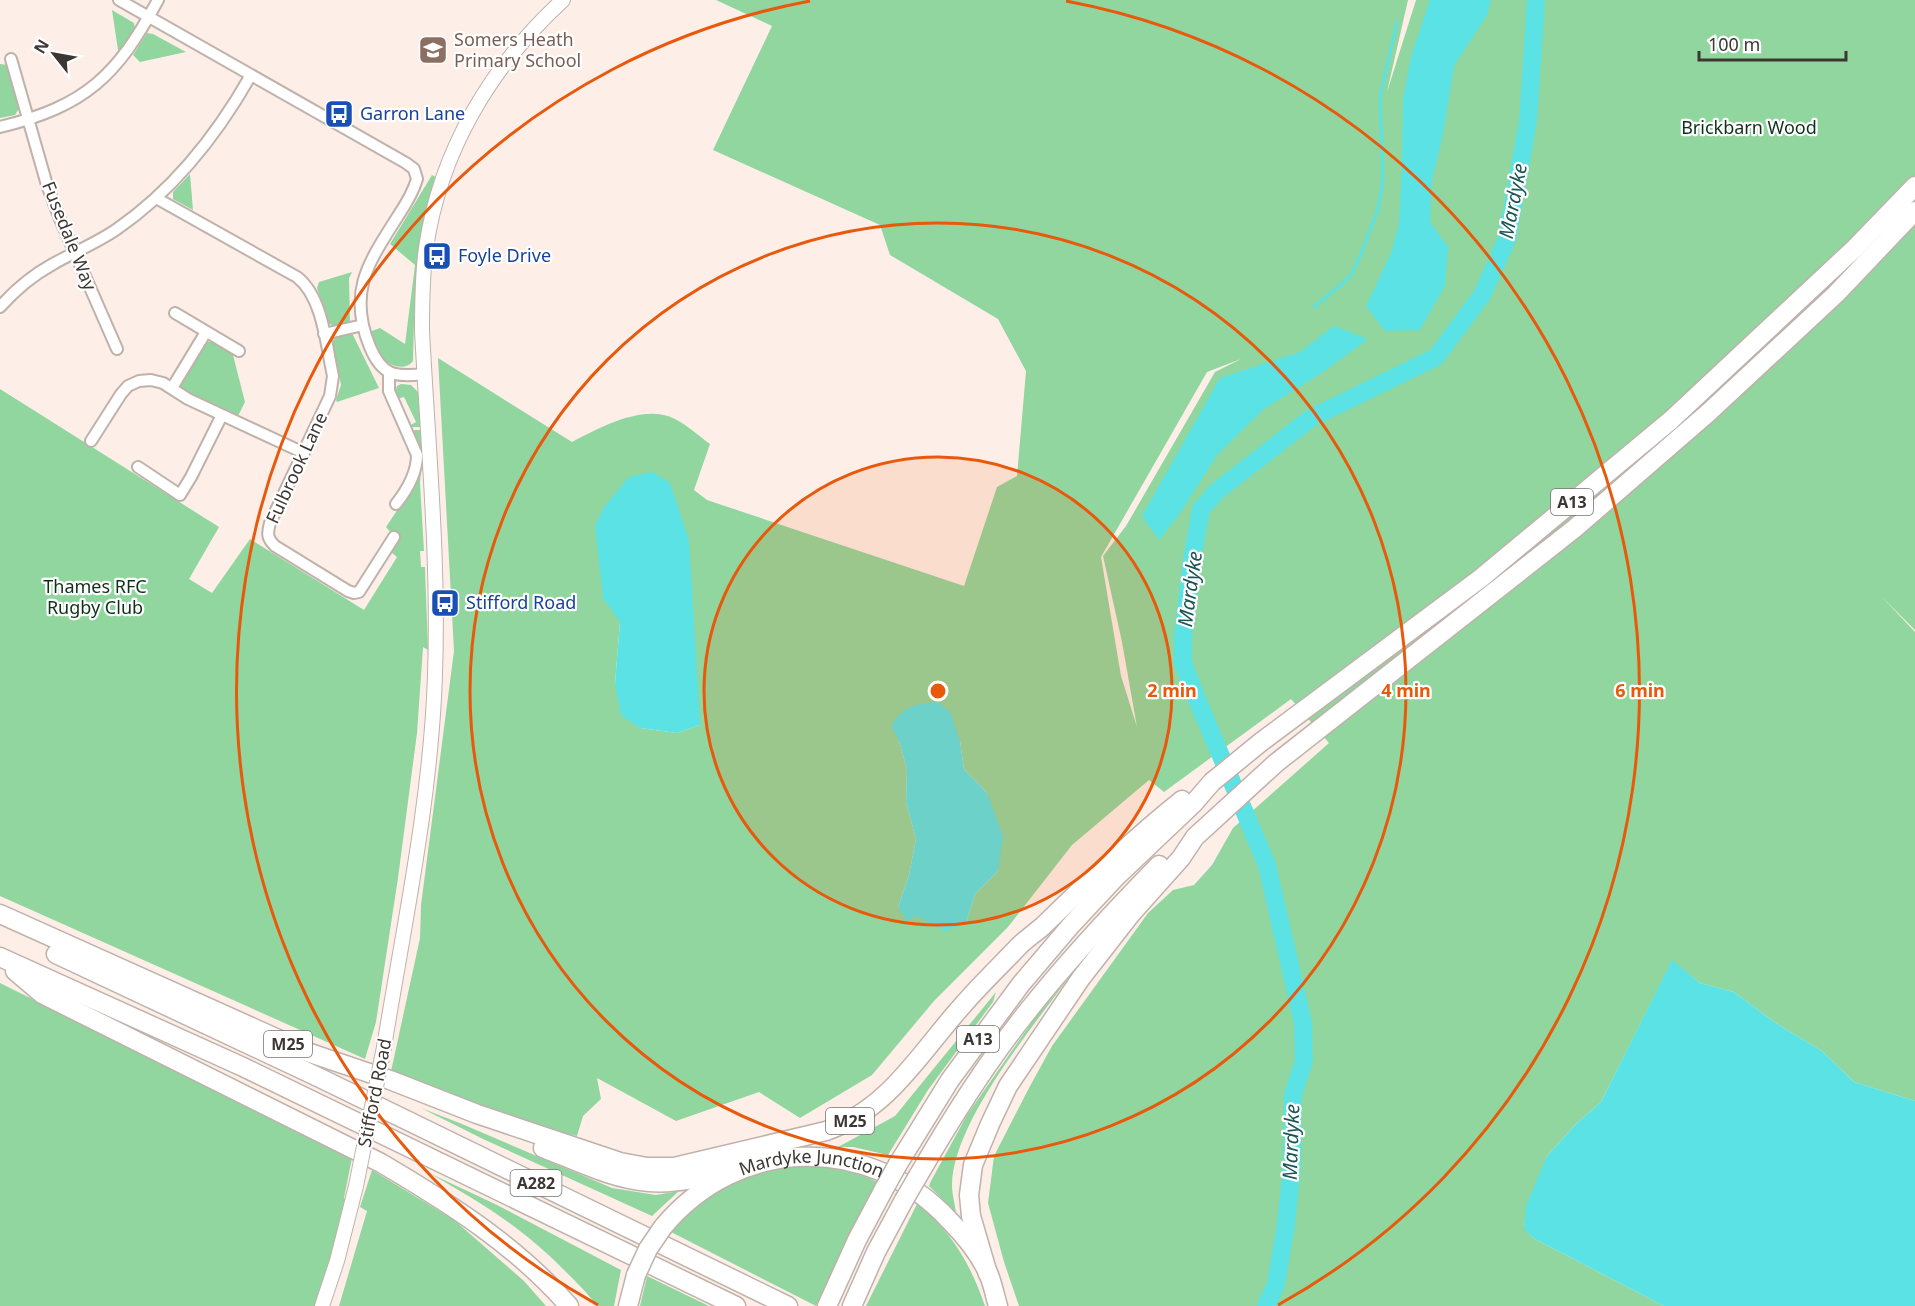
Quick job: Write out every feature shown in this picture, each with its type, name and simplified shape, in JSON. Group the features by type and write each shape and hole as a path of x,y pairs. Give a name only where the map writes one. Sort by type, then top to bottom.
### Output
{"highway":[{"name":"A13","path":"1829,272 1853,235 1915,171"},
{"name":"A13","path":"827,1306 857,1240 884,1189 950,1080 1020,984 1184,798 1212,782 1299,713 1480,578 1671,420 1829,272 1915,186"},
{"name":"A13","path":"856,1298 876,1252 904,1200 979,1078 1026,1014 1079,950 1250,785 1574,529 1708,414 1836,294 1915,211"},
{"name":"A13","path":"1836,294 1879,260 1915,225"},
{"path":"774,1158 838,1139 857,1131 886,1111 908,1088 964,1017 1040,928 1092,876 1156,828"},
{"path":"1005,1306 990,1277 971,1216 969,1195 973,1165 1008,1086 1081,978 1177,854"},
{"name":"M25","path":"0,914 307,1052 390,1080 477,1114 620,1162 661,1168 690,1164 815,1134 841,1126 866,1112 889,1092 963,1005 1022,943 1040,928"},
{"name":"M25","path":"0,927 434,1134"},
{"name":"M25","path":"0,958 243,1067 736,1306"},
{"name":"M25","path":"0,958 42,994 361,1152 421,1186 502,1242 545,1280 569,1306"},
{"name":"M25","path":"126,1015 330,1126 458,1200 528,1251 559,1279 583,1306"},
{"name":"M25","path":"244,1042 387,1089 626,1179 673,1182 755,1164"},
{"name":"A282","path":"434,1134 788,1306"},
{"name":"Mardyke Junction","path":"628,1306 636,1275 648,1249 663,1227 699,1191 732,1172 774,1158 816,1157 873,1168 908,1185 934,1205 962,1233 975,1250 990,1277 998,1306"}],"main road":[{"name":"Stifford Road","path":"322,1306 356,1186 384,1047 432,737 435,687 435,575 422,301 430,225 446,170 471,113 492,81 527,36 563,0"}],"street":[{"path":"119,0 414,169 417,179 411,196 374,254 365,274 360,298 367,339 378,365 389,373 398,375 424,375"},
{"path":"0,127 61,107 96,84 124,56 158,0"},
{"name":"Fusedale Way","path":"10,59 47,186 117,349"},
{"path":"0,307 37,274 117,229 156,198 204,148 251,75"},
{"name":"Fulbrook Lane","path":"156,198 304,282 316,302 333,376 333,386 270,523 267,533 269,541 354,593 359,592 394,537"},
{"path":"175,313 239,351"},
{"path":"324,334 363,324"},
{"path":"172,388 206,332"},
{"path":"389,373 389,391 417,455 412,478 396,504"},
{"path":"91,441 128,386 139,381 151,380 163,383 188,399 304,453"},
{"path":"138,467 180,495 192,477 222,415"}],"green space":[{"name":"Brickbarn Wood","path":"716,0 1408,0 1387,92 1416,0 1915,0 1915,630 1881,596 1915,632 1915,1101 1854,1082 1822,1051 1777,1024 1734,992 1700,983 1672,961 1601,1102 1576,1124 1547,1156 1524,1227 1533,1238 1664,1306 1019,1306 988,1203 994,1156 1052,1046 1148,913 1173,890 1194,885 1212,865 1233,828 1329,743 1291,699 1164,792 1149,780 1072,845 1008,927 934,1001 872,1075 800,1118 759,1092 676,1121 597,1078 601,1099 583,1116 577,1136 525,1124 390,1076 420,938 421,905 454,651 438,358 572,442 622,419 649,414 675,419 710,444 694,490 707,500 964,586 997,487 1017,476 1026,371 998,319 890,255 880,225 713,150 772,26","holes":["1241,359 1215,372 1126,526 1103,556 1122,642 1137,727 1121,676 1101,557 1207,372","620,622 700,725 677,733 640,728 615,683","899,741 960,741 964,769 987,793 998,871 975,894 966,923 917,916 898,907 909,875 916,839 906,802 907,769"]},
{"path":"112,10 134,23 135,29 120,50 118,50"},
{"path":"147,33 186,52 140,62 133,55"},
{"path":"0,64 8,65 20,107 15,115 0,118"},
{"path":"190,174 193,210 173,199 173,192"},
{"path":"432,175 437,178 418,265 413,361 409,365 399,367 388,363 379,355 369,332 380,328 405,344 415,265 390,244"},
{"path":"352,272 349,278 350,322 336,326 329,324 317,288 319,282"},
{"path":"352,333 379,388 337,402 341,385 333,340 338,335"},
{"path":"208,342 212,342 233,355 245,402 238,416 181,387"},
{"path":"411,385 419,393 422,427 410,427 416,422 404,397 397,399 395,393 397,386"},
{"name":"Thames RFC Rugby Club","path":"0,389 219,527 189,579 212,593 250,539 364,610 397,557 392,553 396,539 386,527 404,500 419,467 411,430 422,430 420,483 424,551 420,551 421,567 425,567 428,650 423,647 417,733 398,878 376,1022 365,1059 0,896"},
{"path":"1070,976 998,1076 966,1133 956,1160 952,1185 956,1213 929,1186 931,1181 967,1115 1034,1019"},
{"path":"0,983 352,1158 344,1198 347,1200 315,1306 0,1306"},
{"path":"996,992 993,1002 928,1090 888,1155 853,1147 838,1147 895,1116"},
{"path":"421,1108 612,1188 656,1195 679,1191 652,1216 483,1139"},
{"path":"798,1165 839,1169 877,1182 816,1306 671,1232 698,1203 716,1189 766,1171"},
{"path":"372,1170 454,1220 524,1281 546,1306 339,1306 367,1211 360,1207"},
{"path":"429,1173 495,1204 621,1270 614,1306 597,1306 546,1253 515,1227"},
{"path":"917,1204 940,1225 959,1249 985,1306 866,1306"},
{"path":"647,1276 709,1306 640,1306"}],"water":[{"path":"1430,0 1491,0 1487,15 1454,66 1443,134 1432,180 1430,222 1448,247 1445,286 1420,330 1385,331 1366,306 1391,253 1399,224 1403,99 1411,56"},
{"path":"1334,326 1368,339 1323,372 1264,409 1217,455 1181,512 1159,540 1142,516 1220,378 1300,352"},
{"path":"652,472 670,483 689,540 700,725 677,733 640,728 621,715 615,683 620,622 603,598 595,526 604,507 629,477"},
{"path":"938,702 950,712 960,741 964,769 987,793 1003,836 998,871 975,894 966,923 945,931 917,916 907,921 898,907 909,875 916,839 906,802 907,769 899,741 891,726 901,714 911,707"},
{"path":"1672,960 1700,983 1734,992 1777,1024 1822,1051 1854,1082 1915,1101 1915,1306 1664,1306 1533,1238 1524,1228 1526,1206 1547,1156 1576,1124 1601,1102"}],"waterway":[{"name":"Mardyke","path":"1266,1306 1276,1284 1286,1224 1292,1165 1293,1095 1304,1061 1303,1023 1267,865 1183,663 1183,635 1201,509 1217,491 1311,418 1436,357 1482,295 1507,239 1528,121 1536,0"},
{"path":"1314,307 1350,277 1378,209 1383,179 1380,97 1397,22"}],"place":[{"name":"Somers Heath Primary School","path":"433,50"},
{"name":"Garron Lane","path":"339,114"},
{"name":"Foyle Drive","path":"437,256"},
{"name":"Stifford Road","path":"445,603"}]}
